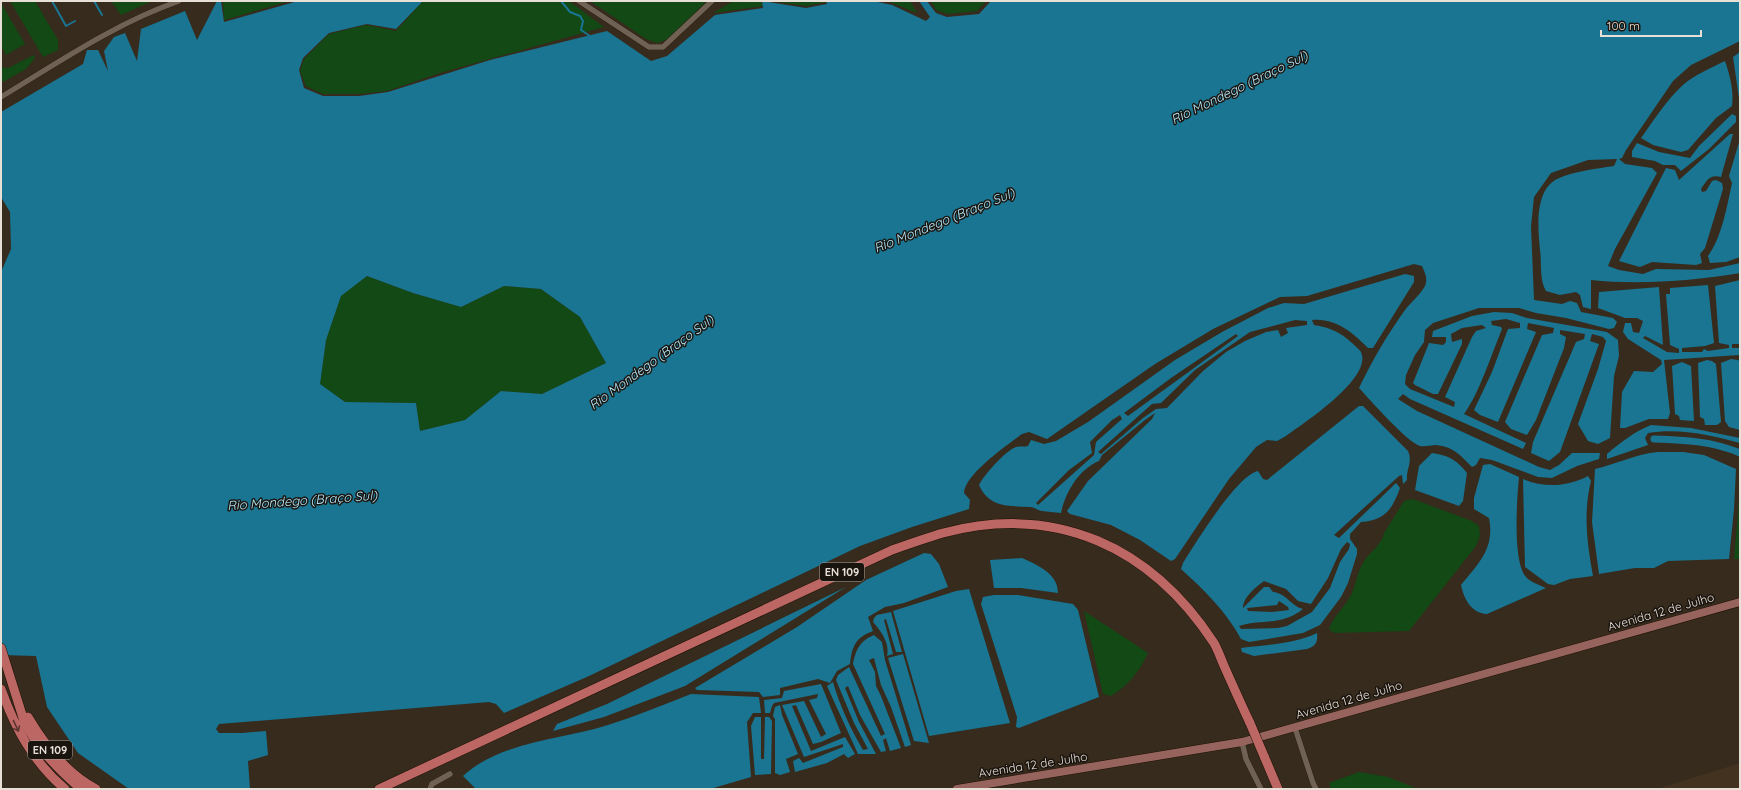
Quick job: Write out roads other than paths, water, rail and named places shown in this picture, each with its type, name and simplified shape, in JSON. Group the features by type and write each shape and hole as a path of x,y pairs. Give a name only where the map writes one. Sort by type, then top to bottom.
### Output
{"main road":[{"name":"EN 109","path":"379,789 892,550 944,533 986,525 1024,523 1064,528 1102,542 1144,566 1187,605 1215,644 1278,789"},
{"name":"Avenida 12 de Julho","path":"957,789 1242,742 1740,602"},
{"name":"EN 109","path":"1,648 24,721 41,749 62,773 81,789"},
{"name":"EN 109","path":"1,689 14,722 29,749 37,761 65,789"},
{"name":"EN 109","path":"16,699 48,747 76,776 96,789"}],"street":[{"path":"1,98 96,38 154,10 179,1"},
{"path":"579,1 649,46 663,47 712,1"},
{"path":"1295,728 1312,783 1316,789"},
{"path":"1242,742 1246,759 1261,789"},
{"path":"430,789 432,784 450,774"}],"water":[{"name":"Rio Mondego (Braço Sul)","path":"217,1 221,1 224,22 298,1 423,1 396,29 367,24 329,33 303,58 299,70 304,88 323,96 359,96 388,92 490,60 607,31 651,61 667,56 715,15 763,8 762,1 806,8 827,4 826,1 873,1 892,5 926,21 930,17 919,1 927,1 936,13 947,17 979,14 991,1 1740,1 1740,41 1691,65 1673,81 1622,158 1619,159 1625,164 1652,168 1657,173 1615,249 1608,266 1619,270 1643,274 1656,269 1709,270 1740,263 1740,273 1704,278 1646,282 1591,280 1591,309 1583,307 1580,295 1576,292 1560,295 1546,291 1542,281 1538,221 1541,201 1544,192 1557,179 1577,172 1614,166 1617,159 1588,160 1551,173 1534,197 1531,226 1534,300 1562,304 1570,301 1577,303 1581,312 1613,318 1617,322 1614,328 1609,329 1519,308 1479,308 1433,323 1425,330 1424,342 1415,355 1406,375 1405,384 1410,389 1454,407 1455,402 1445,397 1472,337 1476,331 1486,328 1482,325 1462,328 1451,334 1452,342 1462,339 1462,344 1438,394 1433,394 1413,383 1429,343 1443,345 1446,342 1446,337 1432,337 1433,331 1472,316 1494,312 1512,313 1527,318 1607,332 1618,340 1619,356 1614,376 1610,438 1598,444 1588,441 1578,424 1598,369 1606,341 1603,337 1592,334 1590,341 1599,344 1560,452 1549,461 1531,453 1533,442 1576,342 1584,339 1585,334 1560,330 1560,334 1566,337 1564,348 1536,420 1527,435 1511,429 1505,422 1542,335 1553,333 1554,328 1528,323 1527,329 1536,332 1498,422 1480,415 1474,410 1492,372 1508,329 1520,328 1520,323 1506,319 1491,321 1492,325 1501,327 1502,329 1480,385 1470,406 1464,414 1526,443 1523,449 1410,399 1403,394 1398,399 1417,411 1539,467 1550,470 1559,465 1572,453 1600,453 1599,459 1577,466 1552,478 1538,477 1492,460 1480,458 1476,465 1472,467 1456,452 1448,448 1436,445 1420,446 1414,443 1380,411 1359,388 1392,329 1405,310 1425,286 1426,278 1422,266 1414,264 1307,296 1280,297 1213,329 1155,364 1047,439 1029,432 1022,434 987,461 971,477 964,493 970,500 969,509 912,527 860,546 589,676 504,713 496,704 489,702 219,724 216,729 219,733 266,731 268,755 248,761 250,789 129,789 78,753 47,707 36,656 1,655 1,272 11,249 10,212 1,197 1,112 83,64 87,50 98,50 108,71 104,51 114,37 125,33 137,61 141,29 185,11 197,40","holes":["367,276 413,293 461,307 504,286 541,289 580,317 606,363 542,394 501,391 465,420 420,431 416,403 345,402 320,384 326,340 341,296"]},
{"path":"1740,52 1740,105 1733,57"},
{"path":"1725,61 1731,83 1732,106 1716,118 1688,150 1681,152 1653,145 1641,138 1666,103 1684,84 1699,74"},
{"path":"1732,114 1736,116 1736,122 1709,149 1681,171 1675,165 1663,165 1655,161 1632,157 1632,151 1637,143 1659,152 1690,158 1699,146"},
{"path":"1730,134 1733,134 1721,177 1711,177 1701,189 1702,192 1706,191 1712,181 1716,180 1722,183 1723,189 1705,248 1700,254 1702,263 1696,265 1652,262 1640,267 1619,261 1666,168 1675,170 1679,180"},
{"path":"1740,139 1740,257 1726,262 1710,263 1708,256 1717,240 1723,221 1732,183 1729,176"},
{"path":"1405,274 1414,276 1414,282 1373,348 1368,348 1343,327 1328,321 1312,320 1314,325 1325,327 1340,333 1361,352 1362,363 1357,374 1347,387 1321,411 1277,441 1267,440 1256,447 1229,479 1175,559 1171,561 1140,540 1111,525 1070,514 1067,511 1088,481 1152,419 1155,413 1102,455 1099,461 1079,476 1074,482 1066,498 1061,513 1042,511 1031,507 1008,506 994,502 983,493 979,485 995,464 1011,449 1028,446 1031,440 1044,444 1056,441 1088,422 1175,360 1222,332 1268,308 1284,303 1304,304","holes":["1295,320 1307,321 1307,325 1286,328 1288,333 1281,337 1278,330 1266,332 1245,341 1226,352 1203,371 1167,408 1156,409 1143,418 1101,454 1098,452 1152,404 1161,403 1195,370 1250,332","1236,334 1238,336 1128,416 1124,413 1171,378","1120,415 1122,419 1096,442 1094,455 1038,505 1036,503 1069,470 1092,453 1090,442 1112,420"]},
{"path":"1740,280 1740,344 1732,344 1732,348 1740,348 1740,355 1664,360 1670,413 1668,419 1649,419 1625,428 1620,428 1622,392 1634,371 1653,372 1662,364 1661,360 1628,339 1623,332 1625,323 1631,323 1633,332 1639,333 1643,321 1637,318 1625,318 1598,308 1599,292 1659,287 1663,345 1645,336 1643,338 1667,352 1679,353 1679,349 1670,345 1666,294 1670,294 1670,288 1708,285 1714,343 1705,346 1682,348 1682,352 1702,352 1704,349 1708,351 1729,348 1729,345 1719,343 1715,286"},
{"path":"1731,359 1738,360 1740,362 1740,430 1729,427 1725,421 1721,363"},
{"path":"1707,360 1716,364 1721,422 1717,425 1705,425 1704,419 1700,417 1698,363"},
{"path":"1682,362 1691,366 1694,421 1680,420 1679,416 1675,414 1672,366"},
{"path":"1359,406 1363,406 1408,451 1410,459 1407,480 1403,484 1402,475 1399,476 1334,535 1339,538 1396,483 1400,488 1394,502 1382,516 1369,521 1361,522 1350,534 1350,539 1357,549 1357,554 1348,583 1341,597 1320,625 1303,633 1249,642 1241,639 1229,619 1206,593 1181,569 1183,563 1206,527 1239,484 1249,475 1258,471 1263,479 1267,480","holes":["1347,542 1350,544 1349,549 1340,562 1330,588 1312,612 1287,626 1278,628 1241,629 1239,626 1287,618 1295,615 1303,609 1278,593 1273,592 1269,587 1264,587 1243,608 1245,600 1248,596 1264,581 1286,589 1298,601 1311,604 1328,578 1341,549","1279,601 1288,607 1289,610 1272,612 1248,611 1247,608 1277,605"]},
{"path":"1651,425 1691,428 1740,438 1740,443 1694,433 1671,431 1648,433 1645,438 1648,445 1607,459 1607,454 1617,445 1633,434"},
{"path":"1658,452 1683,452 1704,455 1736,469 1729,559 1668,561 1654,568 1635,568 1599,574 1592,522 1595,469 1642,455"},
{"path":"1432,453 1443,455 1452,459 1467,473 1463,501 1459,506 1415,490 1419,466"},
{"path":"1490,464 1519,477 1517,500 1517,545 1519,559 1522,571 1527,578 1546,588 1487,614 1477,611 1469,604 1466,600 1461,585 1479,562 1488,547 1490,538 1489,518 1474,509 1474,498 1483,465"},
{"path":"1588,476 1591,481 1587,505 1587,528 1593,576 1570,579 1554,585 1548,584 1525,567 1523,479 1539,484 1556,485 1580,480"},
{"path":"924,553 931,554 939,564 948,587 904,603 885,607 868,617 873,631 867,633 859,639 852,652 850,664 837,671 830,683 818,679 780,688 780,695 763,697 759,692 697,690 695,688 797,627 866,580"},
{"path":"1022,558 1040,567 1051,575 1057,586 1058,593 1021,588 994,588 990,560"},
{"path":"846,587 685,686 604,717 553,731 557,724 607,704"},
{"path":"969,589 1010,723 929,736 893,611 956,591"},
{"path":"994,595 1018,595 1073,604 1078,610 1099,697 1019,728 1016,727 1017,717 981,604 983,597"},
{"path":"891,612 902,652 896,652 886,619 884,620 893,654 887,656 888,651 886,642 882,633 873,622 877,615"},
{"path":"1317,633 1316,643 1307,649 1254,656 1242,652 1241,648 1289,642"},
{"path":"874,635 882,642 885,660 911,745 905,747 891,707 881,685 874,658 869,660 875,672 876,686 901,748 890,751 886,738 883,740 886,751 881,752 860,715 848,686 845,688 859,722 876,754 858,754 827,686 833,682 842,708 854,733 863,750 868,749 854,723 836,680 838,675 849,667 881,736 885,734 853,664 859,646 869,637"},
{"path":"903,654 929,743 914,741 888,658"},
{"path":"821,684 841,733 813,744 796,705 792,706 811,751 845,737 855,754 848,758 844,754 827,763 795,772 793,761 799,758 803,763 843,747 843,744 804,757 782,705 804,701 821,737 826,734 809,700 817,698 818,694 774,703 770,713 765,713 764,700 782,698 784,691"},
{"path":"691,694 759,697 761,713 753,713 747,722 751,777 710,789 476,789 463,776 478,764 513,748 608,725"},
{"path":"780,705 782,715 798,754 786,759 790,772 780,775 775,773 775,719 773,716 775,707"},
{"path":"755,717 761,717 761,759 764,759 765,717 769,717 772,721 771,774 755,775 751,726"}],"waterway":[{"path":"52,1 66,26 75,21"},
{"path":"94,1 102,15"},
{"path":"561,1 570,12 580,16 583,21 581,30 590,36"},
{"path":"1654,439 1708,444 1740,453"}]}
